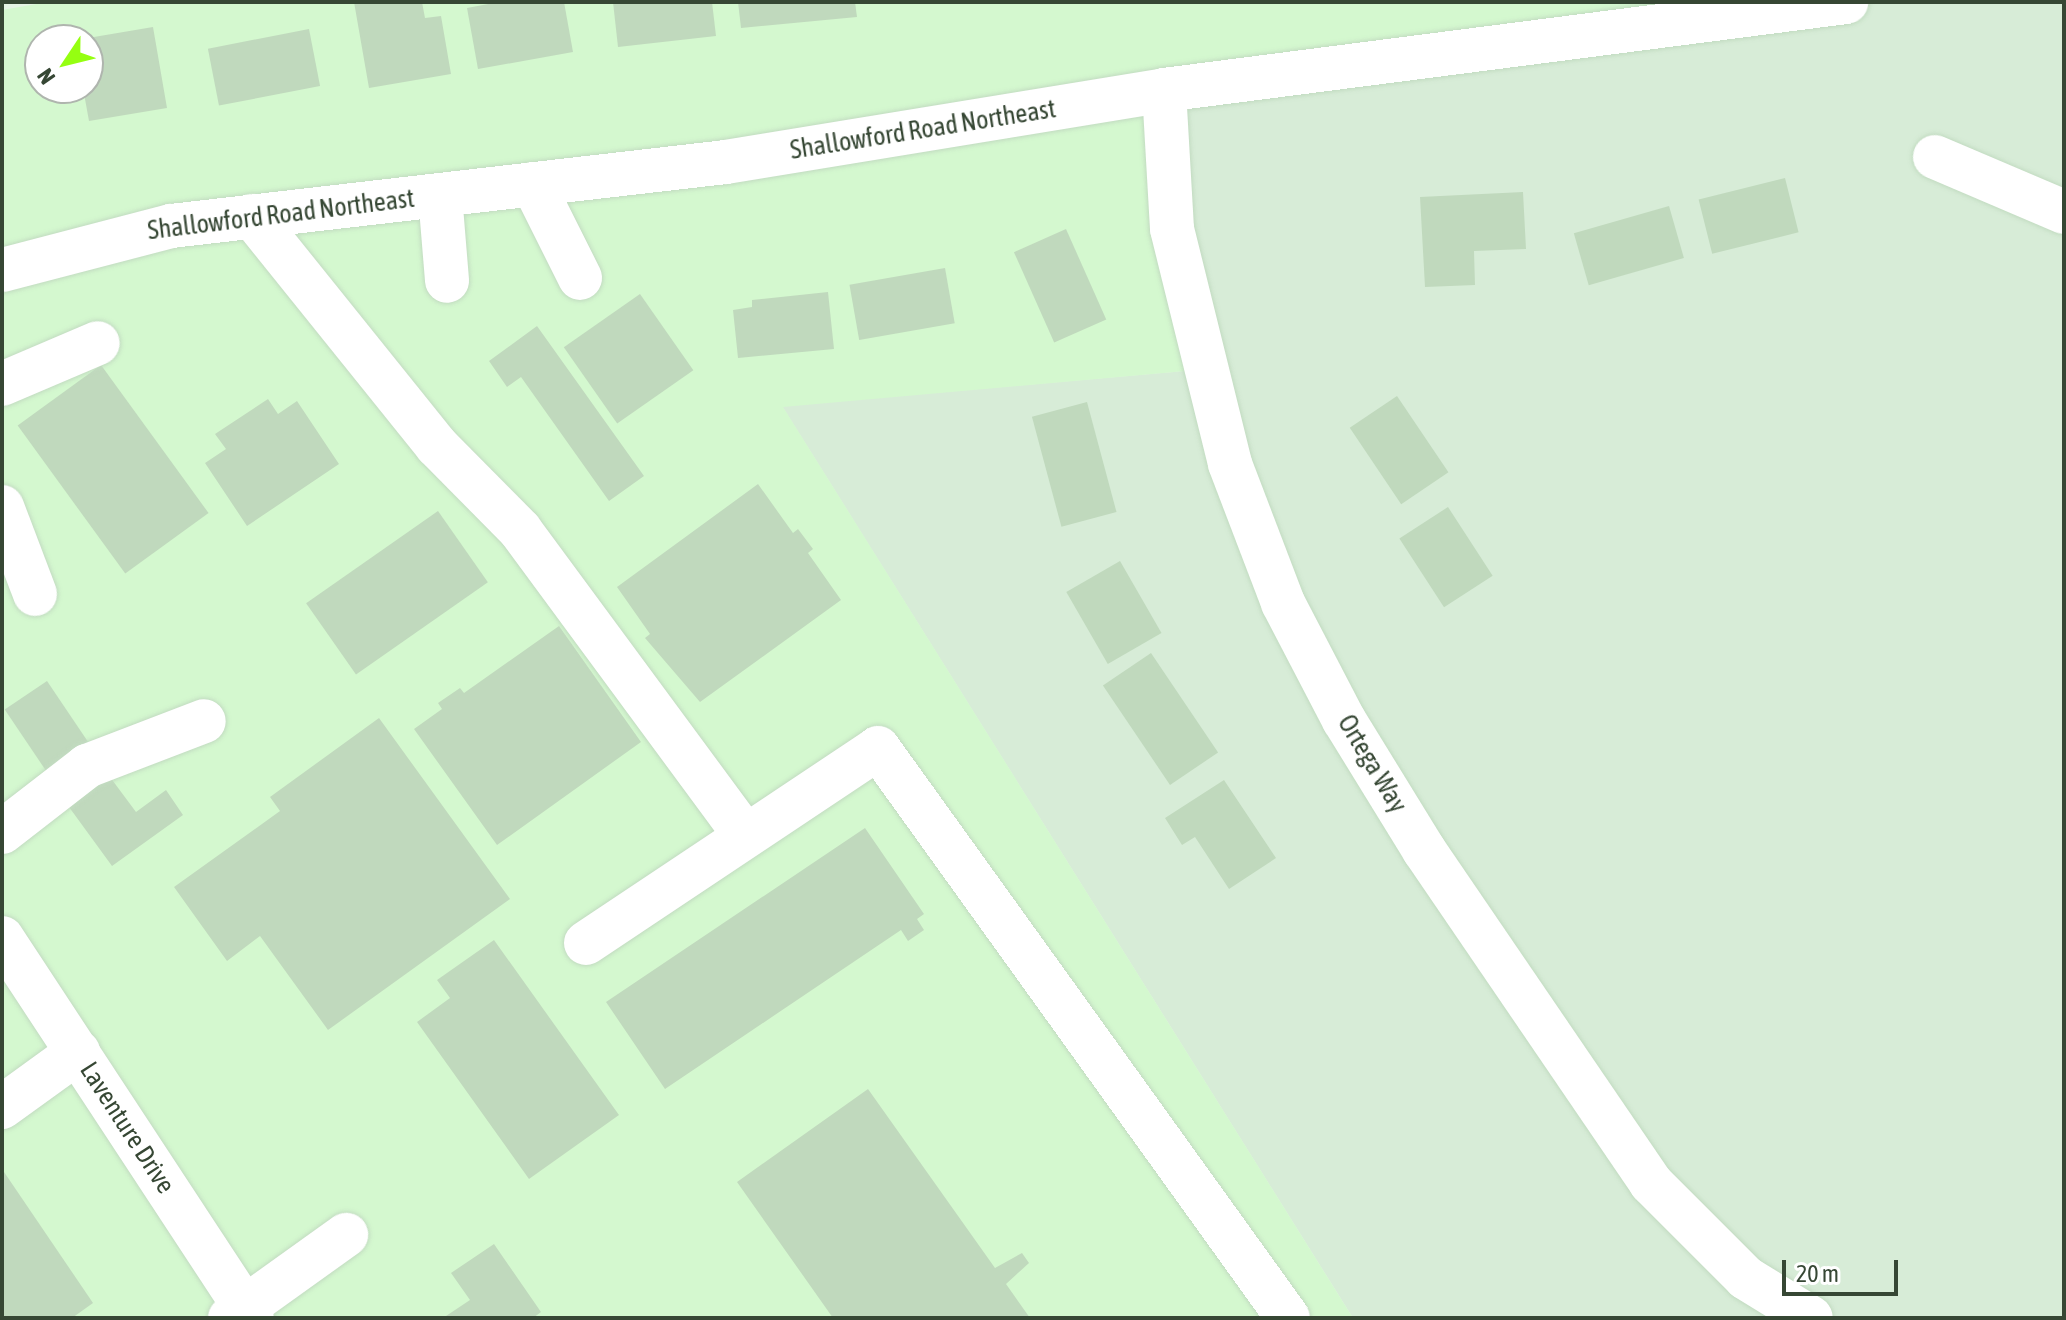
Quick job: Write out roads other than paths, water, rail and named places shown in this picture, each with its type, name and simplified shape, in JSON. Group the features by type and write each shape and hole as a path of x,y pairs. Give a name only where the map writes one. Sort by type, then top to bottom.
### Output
{"street":[{"name":"Shallowford Road Northeast","path":"2,270 171,226 726,162 1164,90 1846,2"},
{"name":"Ortega Way","path":"1164,90 1172,229 1230,464 1283,603 1344,720 1432,862 1651,1183 1746,1278 1811,1318"},
{"path":"1935,157 2064,212"},
{"path":"533,184 580,278"},
{"path":"440,195 447,281"},
{"path":"252,216 437,446 520,530 746,836"},
{"path":"2,384 98,343"},
{"path":"2,507 35,594"},
{"path":"2,832 87,766 204,721"},
{"path":"586,943 878,748 1288,1318"},
{"name":"Laventure Drive","path":"2,938 78,1052 243,1314"},
{"path":"2,1107 78,1052"},
{"path":"243,1314 346,1235"}]}
